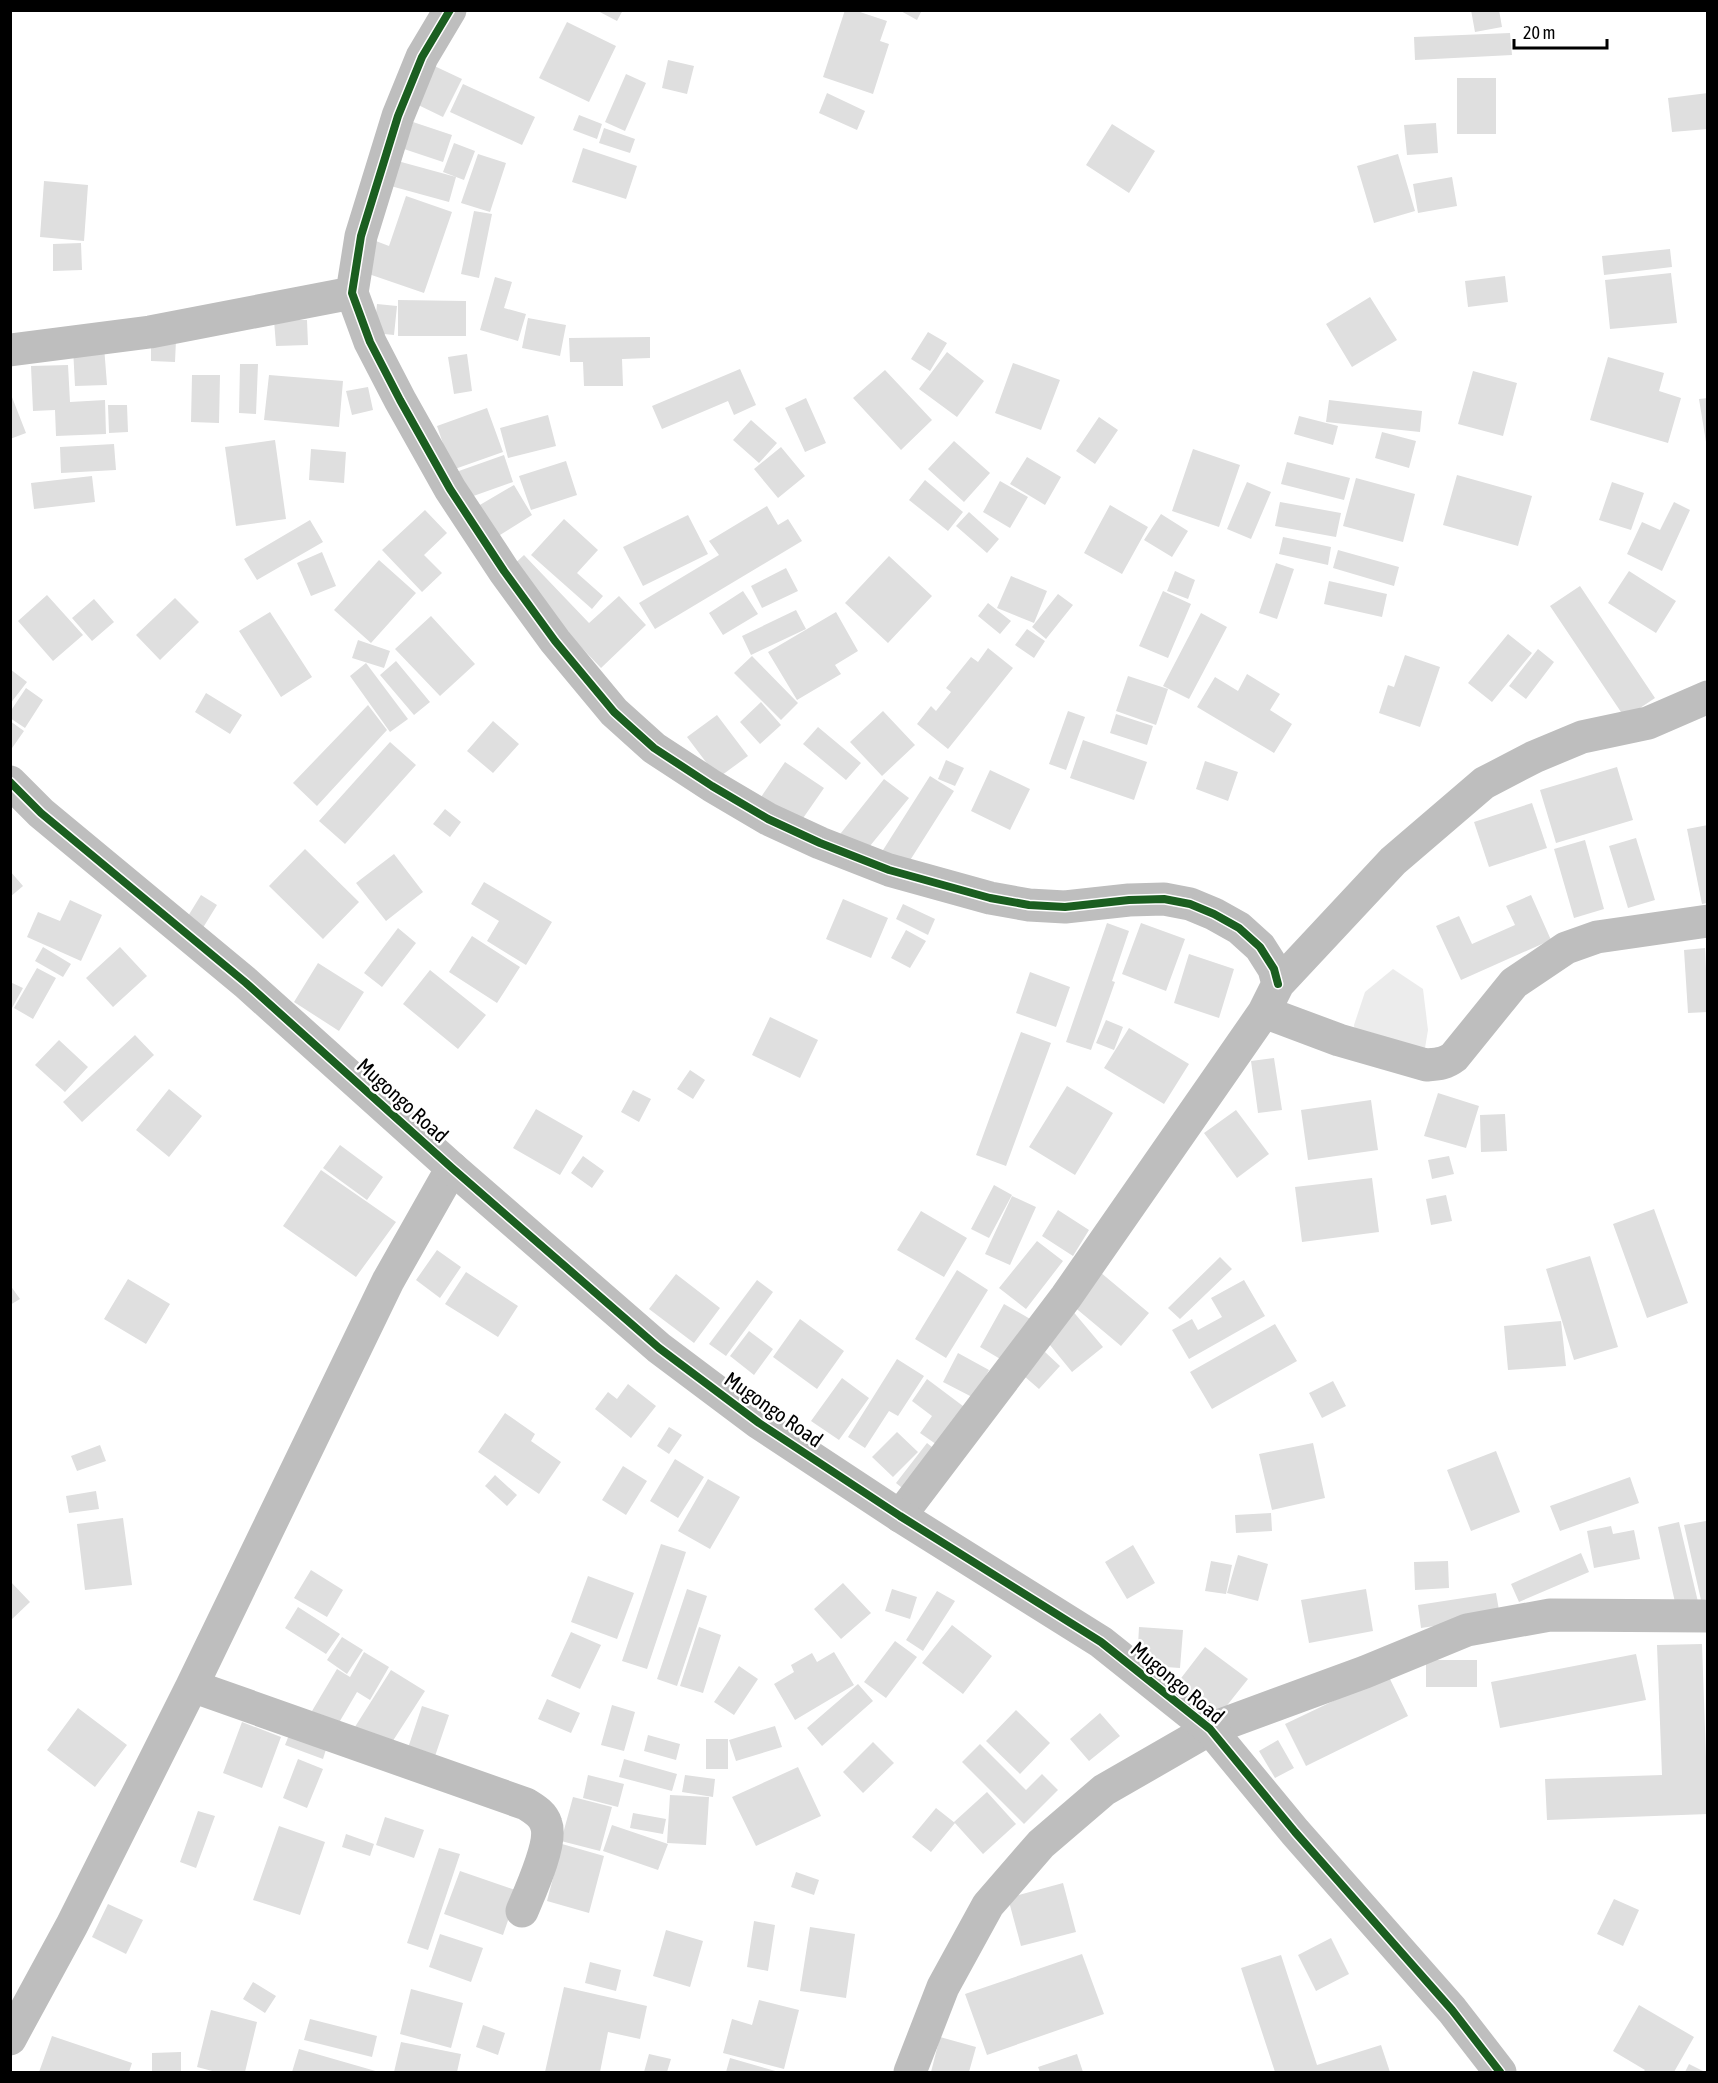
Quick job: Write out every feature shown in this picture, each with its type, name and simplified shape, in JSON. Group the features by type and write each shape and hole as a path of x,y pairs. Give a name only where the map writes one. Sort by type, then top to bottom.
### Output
{"street":[{"path":"450,10 422,57 398,116 361,236 352,293 370,342 450,489 492,553 555,641 614,712 654,748 712,786 778,824 869,862 943,886 990,898 1065,907 1129,900 1164,899 1190,904 1239,928 1260,947 1274,969 1271,998"},
{"path":"10,350 150,332 352,293"},
{"path":"900,1516 1066,1297 1271,998 1393,861 1484,783 1534,757 1582,737 1648,723 1707,696"},
{"name":"Mugongo Road","path":"10,782 41,813 246,982 452,1168 659,1348 759,1423 900,1516 1101,1642 1210,1729 1294,1832 1356,1899 1452,2010 1500,2073"},
{"path":"1271,998 1339,1040 1426,1065 1440,1064 1454,1057 1514,983 1566,948 1597,937 1707,921"},
{"path":"10,2039 72,1925 192,1686 388,1281 452,1168"},
{"path":"910,2073 943,1987 988,1905 1041,1844 1104,1790 1210,1729 1365,1672 1467,1630 1550,1615 1707,1616"},
{"path":"192,1686 526,1804 539,1812 547,1824 543,1857 522,1911"}],"shaded area":[{"path":"1393,969 1423,989 1428,1030 1423,1060 1359,1063 1354,1025 1365,992"}],"building":[{"path":"596,10 623,10 617,21"},
{"path":"845,10 854,10 887,21 880,41 889,44 873,94 823,77"},
{"path":"899,10 922,10 917,20"},
{"path":"1471,10 1499,10 1502,27 1475,32"},
{"path":"567,22 616,46 589,102 539,78"},
{"path":"1510,33 1512,55 1415,60 1414,37"},
{"path":"668,60 694,66 687,94 662,88"},
{"path":"428,63 462,79 443,117 410,101"},
{"path":"626,74 646,83 625,131 605,122"},
{"path":"1457,78 1496,78 1496,134 1457,134"},
{"path":"463,84 535,117 522,145 450,112"},
{"path":"827,93 865,111 857,130 819,113"},
{"path":"1708,93 1708,129 1672,132 1668,98"},
{"path":"579,115 602,124 597,139 573,130"},
{"path":"413,122 452,135 443,162 404,149"},
{"path":"1436,123 1438,153 1407,155 1404,125"},
{"path":"1112,124 1155,151 1129,193 1086,165"},
{"path":"604,128 635,139 630,153 599,143"},
{"path":"454,143 475,151 464,180 443,172"},
{"path":"583,148 637,166 626,199 572,182"},
{"path":"478,154 506,163 490,212 461,203"},
{"path":"1398,154 1415,211 1374,223 1357,166"},
{"path":"394,160 456,177 449,202 387,185"},
{"path":"1452,177 1457,206 1418,213 1413,184"},
{"path":"44,181 88,185 84,241 40,237"},
{"path":"406,196 452,212 424,293 357,270 368,238 389,246"},
{"path":"474,211 492,214 479,278 461,274"},
{"path":"81,243 82,270 53,271 53,244"},
{"path":"1670,249 1672,267 1604,275 1602,256"},
{"path":"1671,273 1677,323 1610,329 1605,280"},
{"path":"1505,276 1508,302 1468,307 1465,281"},
{"path":"495,277 512,282 504,308 526,314 518,341 480,330"},
{"path":"1370,297 1397,340 1352,367 1326,324"},
{"path":"398,300 466,301 466,336 398,336"},
{"path":"377,304 397,306 394,335 374,333"},
{"path":"528,318 566,325 560,356 522,348"},
{"path":"274,320 307,320 308,345 276,346"},
{"path":"928,332 947,343 930,371 911,359"},
{"path":"650,337 650,358 622,359 623,386 584,386 583,362 570,362 569,338"},
{"path":"151,339 176,340 175,362 151,361"},
{"path":"104,346 107,385 75,386 73,348"},
{"path":"947,352 984,381 957,417 919,389"},
{"path":"467,354 472,391 454,394 448,357"},
{"path":"1608,357 1664,373 1659,391 1681,398 1668,443 1590,420"},
{"path":"1013,363 1060,380 1041,430 995,413"},
{"path":"240,364 258,364 256,414 239,413"},
{"path":"68,365 70,402 105,400 106,434 56,436 55,410 33,411 31,366"},
{"path":"740,369 756,405 734,415 728,401 662,429 652,406"},
{"path":"885,370 932,420 901,450 853,398"},
{"path":"1473,371 1517,383 1503,436 1458,424"},
{"path":"192,375 220,375 219,423 191,422"},
{"path":"269,375 343,381 339,427 264,420"},
{"path":"368,387 373,410 352,415 346,391"},
{"path":"10,392 26,433 10,439"},
{"path":"806,398 826,443 805,452 785,408"},
{"path":"1708,398 1708,442 1706,442 1699,399"},
{"path":"1329,400 1422,411 1420,432 1326,422"},
{"path":"108,405 127,405 128,432 109,433"},
{"path":"487,408 503,452 452,470 437,426"},
{"path":"548,415 556,446 508,458 500,428"},
{"path":"1299,416 1338,426 1333,445 1294,434"},
{"path":"1099,417 1118,430 1095,464 1076,451"},
{"path":"751,420 777,443 759,463 733,440"},
{"path":"1382,432 1416,441 1409,468 1375,458"},
{"path":"275,440 286,519 236,526 225,447"},
{"path":"954,441 990,473 964,502 928,469"},
{"path":"114,444 116,470 61,473 60,447"},
{"path":"781,447 805,476 778,498 754,469"},
{"path":"311,449 346,452 344,483 309,480"},
{"path":"1193,449 1240,465 1219,527 1172,511"},
{"path":"504,455 513,482 465,499 456,472"},
{"path":"1027,457 1061,477 1045,505 1010,484"},
{"path":"566,461 577,495 531,510 519,476"},
{"path":"1287,462 1350,478 1344,500 1281,484"},
{"path":"1457,475 1532,496 1518,546 1443,525"},
{"path":"92,476 95,502 34,509 31,483"},
{"path":"1356,478 1415,494 1403,542 1343,526"},
{"path":"925,480 963,512 948,531 909,500"},
{"path":"1000,481 1028,497 1010,528 983,512"},
{"path":"1247,482 1271,492 1251,539 1227,529"},
{"path":"1612,482 1644,493 1631,530 1599,520"},
{"path":"514,485 532,515 492,540 473,509"},
{"path":"1280,502 1341,513 1336,537 1275,526"},
{"path":"1674,502 1690,510 1662,571 1627,554 1642,522 1660,530"},
{"path":"1110,505 1148,527 1122,574 1084,553"},
{"path":"767,506 778,525 788,519 802,541 655,629 639,603 719,555 709,541"},
{"path":"425,510 447,533 424,555 442,573 422,592 382,550"},
{"path":"969,512 999,539 987,553 956,526"},
{"path":"1161,514 1188,531 1172,557 1144,540"},
{"path":"688,515 708,554 643,586 623,547"},
{"path":"564,519 598,550 577,573 603,596 592,609 531,555"},
{"path":"310,520 323,542 257,580 244,559"},
{"path":"1283,537 1331,547 1328,565 1279,554"},
{"path":"1338,550 1399,567 1394,586 1333,568"},
{"path":"322,552 336,586 311,596 297,563"},
{"path":"524,555 589,623 619,596 646,625 601,668 508,570"},
{"path":"889,556 932,596 888,643 845,603"},
{"path":"379,560 416,593 371,643 334,610"},
{"path":"1276,563 1294,569 1277,619 1259,613"},
{"path":"786,568 798,591 762,608 751,586"},
{"path":"1175,571 1195,580 1188,599 1167,591"},
{"path":"1629,571 1676,601 1656,633 1608,603"},
{"path":"1011,576 1047,591 1034,623 997,608"},
{"path":"1329,581 1387,594 1382,617 1324,604"},
{"path":"1580,586 1655,698 1625,718 1550,606"},
{"path":"743,591 758,614 723,635 709,613"},
{"path":"1163,591 1191,604 1168,658 1139,646"},
{"path":"1058,594 1073,605 1046,639 1032,627"},
{"path":"47,595 83,635 53,661 18,621"},
{"path":"175,598 199,622 160,660 136,635"},
{"path":"94,599 114,622 92,641 72,618"},
{"path":"988,603 1011,621 1000,634 978,616"},
{"path":"796,610 806,629 751,655 742,636"},
{"path":"270,612 312,677 281,697 239,631"},
{"path":"836,612 858,651 835,665 841,674 797,700 768,652"},
{"path":"1201,613 1227,627 1189,699 1163,686"},
{"path":"431,616 475,664 440,696 395,649"},
{"path":"1027,629 1045,641 1034,658 1015,645"},
{"path":"1508,634 1532,653 1492,702 1468,683"},
{"path":"358,640 390,651 384,668 352,658"},
{"path":"988,648 1013,668 948,749 917,724 931,706 936,711 951,692 946,688 971,657 978,662"},
{"path":"1538,649 1554,662 1526,699 1509,686"},
{"path":"1405,655 1440,667 1420,727 1379,713 1388,685 1394,687"},
{"path":"752,656 798,703 781,720 734,673"},
{"path":"396,661 430,702 414,715 380,675"},
{"path":"366,663 408,719 390,732 350,676"},
{"path":"10,669 27,682 10,704"},
{"path":"1247,674 1280,694 1270,710 1292,724 1274,753 1197,707 1215,677 1238,691"},
{"path":"1128,676 1168,689 1156,725 1116,711"},
{"path":"26,688 43,700 25,728 10,718 10,712"},
{"path":"206,693 242,715 230,734 195,712"},
{"path":"761,702 781,725 760,744 740,722"},
{"path":"368,705 387,730 317,806 293,783"},
{"path":"883,711 915,745 882,776 850,742"},
{"path":"1068,711 1085,717 1066,770 1049,764"},
{"path":"1116,714 1153,726 1147,745 1110,733"},
{"path":"717,715 748,756 718,778 687,737"},
{"path":"10,721 24,731 10,751"},
{"path":"493,721 519,744 493,773 467,751"},
{"path":"818,727 861,763 846,780 803,744"},
{"path":"1083,740 1147,762 1134,800 1070,778"},
{"path":"390,742 416,765 345,844 319,821"},
{"path":"946,760 964,768 955,786 938,779"},
{"path":"1205,761 1238,772 1228,801 1196,789"},
{"path":"785,762 824,788 799,824 761,797"},
{"path":"1617,767 1633,820 1556,843 1540,790"},
{"path":"990,770 1030,789 1010,830 971,811"},
{"path":"930,776 954,791 902,873 878,858"},
{"path":"884,779 909,798 861,857 837,838"},
{"path":"1532,803 1547,848 1489,867 1474,822"},
{"path":"445,809 461,822 450,837 433,824"},
{"path":"1708,825 1708,903 1702,904 1687,829"},
{"path":"1636,838 1655,900 1628,908 1609,846"},
{"path":"1585,840 1604,909 1574,918 1554,849"},
{"path":"305,849 359,902 323,939 269,886"},
{"path":"394,854 423,892 386,921 356,883"},
{"path":"10,871 23,886 10,897"},
{"path":"484,882 552,922 526,965 487,941 499,921 471,904"},
{"path":"201,895 217,905 201,931 185,921"},
{"path":"1531,895 1551,940 1461,980 1436,926 1459,916 1472,944 1515,925 1506,906"},
{"path":"843,899 888,918 871,958 826,939"},
{"path":"70,900 102,915 81,961 27,937 38,912 60,921"},
{"path":"903,904 935,919 928,935 896,919"},
{"path":"1107,923 1129,931 1112,981 1115,982 1091,1050 1066,1042"},
{"path":"1141,923 1185,939 1166,991 1122,974"},
{"path":"398,928 416,943 382,987 364,973"},
{"path":"906,930 926,941 910,968 891,958"},
{"path":"472,936 520,967 497,1003 449,972"},
{"path":"43,947 71,964 63,977 35,961"},
{"path":"120,947 147,976 113,1007 86,978"},
{"path":"1705,948 1708,1012 1688,1013 1684,950"},
{"path":"1189,954 1234,969 1219,1018 1174,1003"},
{"path":"318,963 364,992 339,1031 294,1002"},
{"path":"37,968 56,978 33,1019 14,1008"},
{"path":"430,970 486,1015 458,1049 403,1004"},
{"path":"1030,972 1070,987 1056,1027 1016,1013"},
{"path":"10,982 23,988 12,1008 10,1007"},
{"path":"770,1017 818,1040 800,1078 752,1055"},
{"path":"1106,1020 1123,1027 1114,1050 1096,1043"},
{"path":"1129,1028 1189,1064 1164,1104 1104,1068"},
{"path":"1021,1032 1051,1043 1006,1166 976,1155"},
{"path":"135,1035 154,1055 82,1122 63,1102"},
{"path":"59,1040 88,1067 65,1092 35,1065"},
{"path":"1274,1058 1282,1110 1258,1113 1251,1061"},
{"path":"690,1070 705,1080 693,1099 677,1089"},
{"path":"1067,1086 1113,1113 1075,1175 1029,1147"},
{"path":"169,1089 202,1116 169,1157 136,1130"},
{"path":"633,1090 651,1099 639,1122 621,1112"},
{"path":"1438,1093 1479,1106 1466,1148 1424,1136"},
{"path":"1371,1100 1378,1150 1308,1160 1301,1110"},
{"path":"536,1109 583,1136 560,1175 513,1148"},
{"path":"1236,1110 1269,1154 1237,1178 1204,1133"},
{"path":"1505,1114 1507,1151 1481,1152 1480,1115"},
{"path":"340,1145 383,1177 367,1200 323,1168"},
{"path":"583,1156 604,1171 592,1188 571,1173"},
{"path":"1449,1156 1454,1174 1432,1179 1428,1160"},
{"path":"321,1170 396,1222 356,1277 283,1226"},
{"path":"1372,1178 1379,1232 1302,1242 1295,1187"},
{"path":"994,1185 1012,1195 989,1238 971,1229"},
{"path":"1446,1195 1452,1221 1431,1225 1426,1199"},
{"path":"1012,1196 1036,1207 1010,1265 985,1254"},
{"path":"1654,1209 1688,1303 1647,1318 1613,1224"},
{"path":"1058,1210 1089,1230 1073,1256 1042,1236"},
{"path":"921,1211 967,1238 944,1277 897,1250"},
{"path":"1037,1241 1063,1261 1026,1309 999,1288"},
{"path":"437,1250 461,1267 440,1298 416,1280"},
{"path":"1590,1256 1618,1347 1574,1360 1546,1269"},
{"path":"1220,1257 1232,1269 1180,1319 1168,1308"},
{"path":"1094,1267 1149,1313 1121,1346 1066,1300"},
{"path":"957,1270 988,1290 946,1358 915,1339"},
{"path":"466,1272 518,1306 498,1337 445,1304"},
{"path":"676,1274 720,1308 694,1343 649,1309"},
{"path":"128,1279 170,1304 146,1344 104,1319"},
{"path":"757,1280 773,1292 726,1356 709,1344"},
{"path":"1244,1280 1265,1316 1189,1359 1172,1330 1192,1319 1198,1330 1222,1317 1211,1298"},
{"path":"10,1285 20,1299 10,1305"},
{"path":"1004,1304 1032,1320 1007,1363 980,1347"},
{"path":"1071,1309 1103,1347 1072,1372 1041,1334"},
{"path":"800,1319 844,1351 817,1389 773,1357"},
{"path":"1561,1321 1566,1366 1508,1370 1504,1326"},
{"path":"1275,1324 1297,1361 1212,1409 1190,1372"},
{"path":"749,1331 773,1349 754,1375 730,1356"},
{"path":"1045,1352 1060,1366 1039,1389 1024,1376"},
{"path":"958,1353 989,1370 974,1398 943,1382"},
{"path":"897,1359 924,1376 898,1416 889,1411 865,1448 848,1437"},
{"path":"842,1378 869,1398 839,1440 811,1421"},
{"path":"927,1379 971,1412 943,1449 920,1433 932,1416 912,1401"},
{"path":"1333,1381 1346,1406 1322,1418 1309,1393"},
{"path":"628,1384 656,1406 631,1438 595,1409 608,1392 617,1399"},
{"path":"505,1413 535,1434 531,1441 561,1462 539,1494 478,1452"},
{"path":"669,1427 682,1435 669,1454 657,1446"},
{"path":"897,1432 918,1452 893,1477 872,1457"},
{"path":"927,1443 942,1455 911,1495 896,1483"},
{"path":"1313,1443 1325,1498 1272,1510 1259,1454"},
{"path":"100,1445 106,1461 77,1471 71,1456"},
{"path":"1496,1451 1520,1512 1471,1531 1447,1470"},
{"path":"675,1459 704,1477 678,1518 650,1501"},
{"path":"623,1466 647,1481 626,1515 602,1500"},
{"path":"495,1475 517,1495 507,1506 485,1486"},
{"path":"1630,1477 1639,1503 1560,1531 1550,1506"},
{"path":"708,1479 740,1497 710,1549 678,1531"},
{"path":"96,1491 99,1509 69,1513 66,1496"},
{"path":"1271,1513 1272,1531 1236,1533 1235,1515"},
{"path":"123,1518 132,1585 85,1590 77,1524"},
{"path":"1706,1521 1708,1599 1701,1600 1684,1525"},
{"path":"1679,1522 1699,1606 1677,1611 1658,1527"},
{"path":"1611,1526 1613,1534 1634,1530 1640,1559 1594,1568 1587,1531"},
{"path":"661,1544 686,1552 647,1669 622,1661"},
{"path":"1133,1545 1155,1583 1127,1599 1105,1562"},
{"path":"1581,1553 1589,1572 1519,1602 1511,1584"},
{"path":"1238,1555 1268,1564 1258,1601 1227,1593"},
{"path":"1211,1561 1232,1565 1226,1594 1205,1591"},
{"path":"1448,1561 1449,1588 1415,1590 1414,1562"},
{"path":"311,1570 343,1590 327,1617 294,1598"},
{"path":"588,1576 634,1593 617,1639 571,1622"},
{"path":"10,1581 30,1602 10,1621"},
{"path":"843,1583 871,1613 841,1639 814,1609"},
{"path":"687,1589 707,1596 677,1686 657,1679"},
{"path":"892,1589 917,1597 910,1619 885,1611"},
{"path":"1366,1589 1373,1631 1309,1643 1301,1600"},
{"path":"937,1591 955,1601 923,1651 906,1640"},
{"path":"1496,1593 1500,1616 1421,1628 1418,1605"},
{"path":"298,1607 340,1634 326,1654 285,1628"},
{"path":"952,1625 992,1656 963,1694 922,1663"},
{"path":"699,1627 721,1635 703,1693 680,1686"},
{"path":"1139,1627 1183,1630 1180,1668 1137,1665"},
{"path":"571,1632 601,1645 580,1689 551,1676"},
{"path":"342,1637 363,1650 347,1674 327,1660"},
{"path":"895,1641 917,1657 886,1698 864,1682"},
{"path":"1702,1644 1708,1814 1547,1820 1545,1779 1662,1775 1657,1645"},
{"path":"1205,1647 1248,1679 1217,1718 1175,1686"},
{"path":"364,1652 389,1667 370,1700 357,1692 337,1726 312,1711 337,1669 350,1677"},
{"path":"834,1652 854,1685 795,1720 774,1684 794,1672 791,1665 812,1653 817,1662"},
{"path":"1636,1654 1646,1700 1500,1728 1491,1682"},
{"path":"1426,1660 1477,1660 1477,1687 1426,1687"},
{"path":"739,1666 758,1679 734,1715 714,1702"},
{"path":"391,1670 425,1691 387,1750 353,1730"},
{"path":"1388,1675 1408,1716 1306,1766 1285,1724"},
{"path":"858,1684 873,1701 822,1746 807,1728"},
{"path":"547,1699 580,1713 571,1733 538,1719"},
{"path":"612,1705 635,1712 624,1751 601,1745"},
{"path":"422,1706 449,1715 434,1759 407,1751"},
{"path":"78,1708 127,1745 95,1787 47,1750"},
{"path":"1016,1710 1050,1743 1020,1774 986,1741"},
{"path":"1100,1713 1120,1736 1089,1761 1070,1739"},
{"path":"242,1722 281,1737 262,1788 223,1773"},
{"path":"775,1726 782,1747 736,1761 729,1740"},
{"path":"291,1730 328,1743 323,1759 285,1745"},
{"path":"648,1735 680,1744 676,1760 644,1751"},
{"path":"706,1739 728,1739 728,1769 706,1769"},
{"path":"1278,1740 1294,1768 1275,1778 1259,1751"},
{"path":"873,1742 894,1763 863,1793 843,1772"},
{"path":"980,1744 1026,1790 1042,1774 1058,1790 1024,1824 962,1762"},
{"path":"298,1759 323,1769 307,1808 283,1798"},
{"path":"624,1759 677,1774 672,1791 619,1777"},
{"path":"798,1767 821,1816 756,1846 732,1797"},
{"path":"588,1775 624,1784 618,1807 583,1798"},
{"path":"685,1775 715,1779 713,1797 682,1792"},
{"path":"987,1792 1016,1824 983,1854 954,1822"},
{"path":"670,1795 709,1797 706,1845 667,1843"},
{"path":"573,1797 612,1807 600,1851 561,1841"},
{"path":"936,1808 955,1823 931,1852 912,1837"},
{"path":"198,1811 215,1816 196,1868 180,1862"},
{"path":"633,1813 666,1819 663,1834 630,1828"},
{"path":"385,1817 424,1830 414,1858 376,1845"},
{"path":"612,1825 668,1844 658,1870 603,1851"},
{"path":"279,1826 325,1842 300,1915 253,1900"},
{"path":"346,1834 374,1844 370,1856 342,1847"},
{"path":"562,1844 604,1856 589,1913 547,1901"},
{"path":"439,1848 460,1854 428,1950 407,1943"},
{"path":"460,1871 518,1891 503,1935 444,1914"},
{"path":"796,1872 819,1880 814,1895 791,1887"},
{"path":"1063,1883 1076,1932 1021,1946 1008,1898"},
{"path":"1614,1899 1639,1910 1623,1946 1597,1934"},
{"path":"108,1904 143,1920 126,1954 92,1937"},
{"path":"754,1921 775,1925 768,1971 747,1967"},
{"path":"810,1927 855,1934 846,1998 800,1991"},
{"path":"666,1930 703,1941 690,1987 653,1976"},
{"path":"440,1934 483,1948 471,1982 429,1967"},
{"path":"1331,1938 1349,1974 1316,1991 1298,1955"},
{"path":"1082,1954 1104,2014 987,2055 965,1994"},
{"path":"1281,1955 1317,2065 1381,2045 1390,2072 1275,2072 1241,1968"},
{"path":"590,1962 621,1970 616,1991 585,1983"},
{"path":"253,1982 276,1996 265,2013 243,1999"},
{"path":"564,1987 647,2006 640,2039 608,2032 600,2072 545,2072"},
{"path":"411,1989 463,2003 451,2048 400,2034"},
{"path":"759,2000 799,2010 784,2069 723,2053 732,2019 752,2025"},
{"path":"1639,2005 1694,2037 1674,2072 1643,2072 1645,2070 1613,2051"},
{"path":"211,2010 257,2022 245,2072 216,2072 197,2067"},
{"path":"310,2019 377,2036 372,2057 304,2040"},
{"path":"483,2025 505,2033 498,2055 476,2047"},
{"path":"52,2036 132,2063 129,2072 39,2072"},
{"path":"940,2037 976,2047 969,2072 931,2072"},
{"path":"401,2042 461,2054 457,2072 394,2072"},
{"path":"299,2049 379,2072 292,2072"},
{"path":"181,2052 181,2072 152,2072 152,2053"},
{"path":"649,2054 671,2059 667,2072 644,2072"},
{"path":"1077,2054 1083,2072 1040,2072 1038,2067"},
{"path":"730,2058 779,2072 726,2072"},
{"path":"1689,2064 1705,2072 1685,2072"}],"cycle path":[{"path":"450,10 422,57 398,116 361,236 352,293 370,342 450,489 504,571 555,641 614,712 654,748 712,786 768,819 820,843 889,870 990,898 1029,905 1065,907 1129,900 1164,899 1190,904 1239,928 1260,947 1274,969 1278,984"},
{"path":"10,782 41,813 246,983 452,1168 659,1348 759,1423 900,1516 1101,1642 1210,1729 1295,1832 1452,2010 1500,2072"}]}
